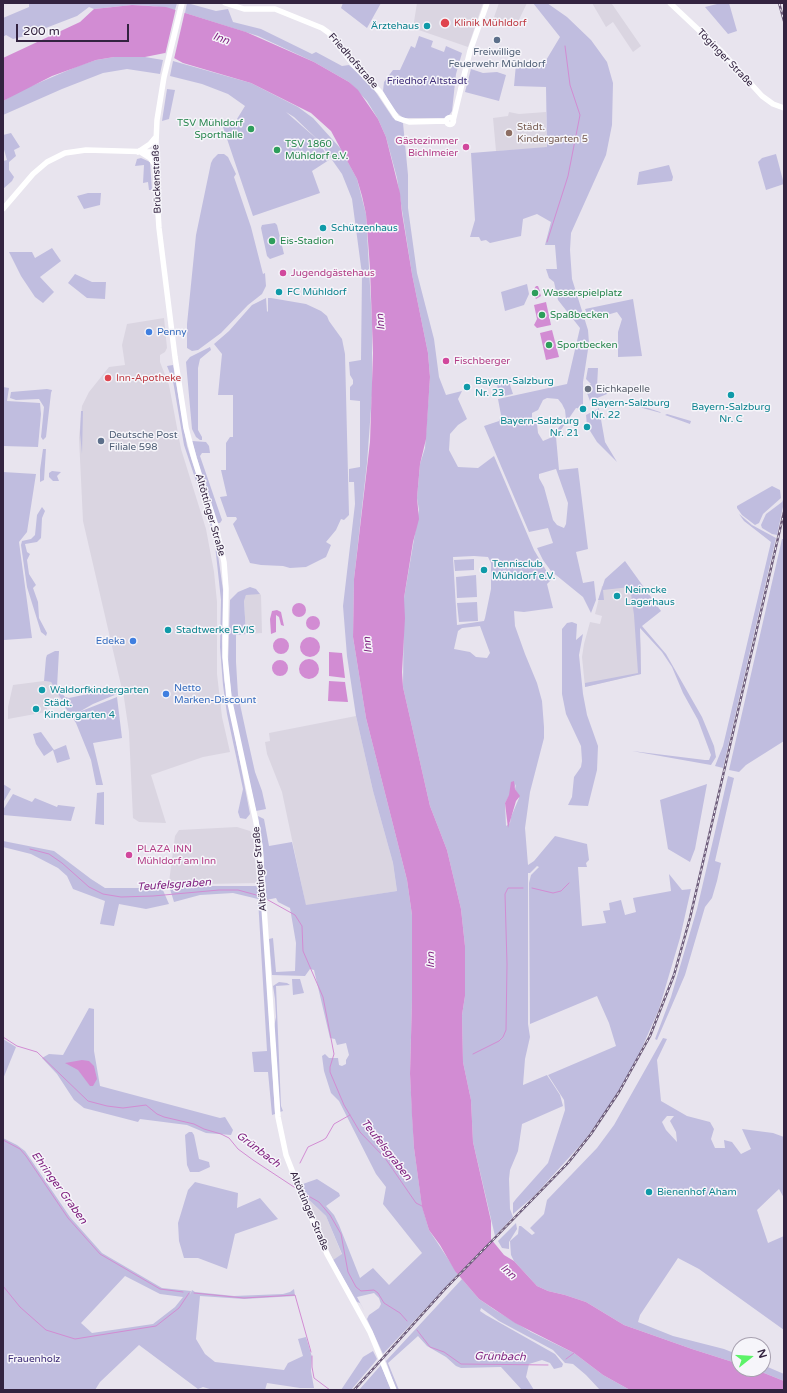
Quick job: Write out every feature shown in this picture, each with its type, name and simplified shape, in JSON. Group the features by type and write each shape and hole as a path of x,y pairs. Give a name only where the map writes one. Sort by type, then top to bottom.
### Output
{"main road":[{"name":"Brückenstraße","path":"175,357 159,228 155,138 166,71 182,3"},
{"name":"Friedhofstraße","path":"225,3 244,9 275,9 322,28 329,33 352,63 380,92 397,118 409,122 451,118 470,51 487,3"},
{"name":"Töginger Straße","path":"670,3 721,52 762,96 773,104 784,108"},
{"path":"139,152 147,147 155,138"},
{"path":"3,209 33,174 48,162 63,154 86,150 155,152"},
{"path":"139,152 150,158 155,165"},
{"name":"Altöttinger Straße","path":"175,357 189,440 216,527 224,562 226,589 225,657 229,698 256,822 260,854 278,1117 286,1155 327,1254 364,1321 394,1390"}],"shaded area":[{"name":"Klinik Mühldorf","path":"417,3 483,3 468,47 413,28"},
{"path":"499,3 527,3 515,28 493,20"},
{"path":"592,3 613,3 612,4 641,46 633,52 613,22 606,27"},
{"path":"509,112 519,114 546,112 547,148 496,151 493,118 508,116"},
{"path":"164,318 167,348 165,352 160,355 160,362 169,385 181,449 206,529 214,572 217,602 217,674 222,717 230,752 203,757 151,775 166,823 139,822 133,818 129,732 124,698 83,521 79,438 82,406 89,392 109,367 125,365 122,345 127,324"},
{"path":"635,579 641,648 641,674 585,687 582,657 584,644 590,622 600,624 602,616 595,614 602,586"},
{"path":"249,593 261,595 262,633 246,634 244,600 246,595"},
{"path":"44,681 51,682 61,698 49,701 46,712 8,719 8,707 13,685"},
{"path":"356,716 373,791 393,863 397,891 306,906 282,792 267,754 265,742 270,741 269,733"},
{"path":"237,827 250,831 253,835 257,883 206,884 178,888 177,882 169,882 175,836 179,830"},
{"path":"305,1196 326,1216 342,1255 333,1260"}],"green space":[{"path":"29,3 177,3 175,10 153,6 132,5 94,9 89,7 77,16 25,36 13,39 6,35 3,37 3,18 29,7"},
{"path":"187,3 216,11 228,9 233,22 261,29 312,54 316,52 342,66 349,65 373,88 393,118 403,123 408,175 408,208 417,273 434,339 439,377 446,395 462,391 458,399 467,419 458,425 450,434 449,450 458,467 478,468 494,456 534,550 547,572 553,578 547,584 553,608 524,612 514,611 515,626 537,683 542,701 544,727 544,738 530,792 525,828 528,865 534,861 555,836 587,844 589,860 586,863 587,867 578,867 582,926 606,923 603,911 610,910 609,903 621,900 625,915 636,912 633,898 671,891 669,874 682,890 691,889 680,938 659,1009 634,1066 617,1095 585,1140 534,1196 513,1214 513,1203 548,1163 565,1110 564,1100 548,1075 616,1046 609,1023 597,996 530,1024 529,883 531,875 539,867 537,866 530,873 528,873 528,1024 530,1037 525,1059 523,1085 547,1075 560,1095 563,1106 522,1124 518,1151 510,1170 509,1179 510,1209 513,1217 495,1236 473,1142 471,1100 463,1062 462,1015 465,996 465,946 461,909 447,850 430,806 403,687 404,598 419,510 417,498 420,464 425,448 430,377 428,353 412,274 397,178 386,137 378,119 367,101 349,82 314,62 258,36 185,13","holes":["453,557 488,557 491,563 491,589 485,618 484,621 457,625","480,626 490,653 487,658 476,657 470,652 454,649 458,631 462,628","516,784 515,789 519,798 510,823 506,826 505,803"]},
{"path":"343,3 381,3 367,28 341,8"},
{"path":"533,3 547,3 567,17 591,40 607,62 613,83 612,125 606,155 571,233 570,250 572,279 588,330 589,343 583,382 583,409 576,408 556,437 559,470 578,468 588,549 576,552 583,583 594,581 596,600 591,613 583,597 551,571 543,560 537,548 553,543 548,528 529,532 484,426 499,421 501,415 498,399 567,384 580,328 558,300 554,282 549,278 546,269 557,269 555,245 545,245 551,222 537,214 523,219 521,236 490,243 486,240 481,241 479,237 470,237 475,220 471,153 547,147 546,87 514,86 516,64 536,61 545,62 560,37","holes":["547,398 558,399 565,410 566,419 550,438 543,441 538,433 537,424 532,421 532,413 538,410 543,400","556,469 568,503 566,524 564,528 557,525 553,520 544,487 539,478 539,474"]},
{"path":"721,3 729,3 737,31 728,34 705,7"},
{"name":"Friedhof Altstadt","path":"419,36 433,41 431,47 444,52 446,46 462,53 456,74 452,111 448,117 403,118 394,110 383,91 384,82 393,70 400,70 411,46 415,48"},
{"path":"114,57 145,57 163,60 160,74 127,69 103,73 3,115 3,101 22,90 78,66 96,60"},
{"path":"173,61 251,83 298,107 313,118 341,149 357,179 366,214 372,322 372,395 367,463 354,579 353,637 366,718 407,880 412,915 410,1074 414,1148 422,1206 429,1230 458,1274 383,1354 367,1319 369,1315 379,1308 381,1304 379,1298 374,1293 357,1297 365,1312 360,1303 357,1302 333,1260 342,1254 326,1216 305,1196 300,1185 317,1179 339,1193 340,1196 326,1206 334,1215 339,1225 360,1278 373,1268 389,1285 422,1253 383,1204 386,1187 376,1174 339,1101 331,1093 324,1071 322,1056 325,1054 329,1058 338,1058 339,1065 342,1066 346,1064 346,1060 349,1055 346,1043 337,1045 335,1039 330,1038 314,970 310,969 305,976 272,975 269,939 273,938 276,972 295,971 296,943 290,908 278,902 276,898 266,900 263,848 258,816 264,819 269,846 292,842 306,905 397,891 393,863 373,791 356,716 347,656 343,606 355,504 354,482 349,482 349,469 360,467 360,401 350,400 350,387 353,384 353,380 350,375 349,362 361,360 362,274 352,199 342,174 318,140 329,160 312,171 320,193 253,216 223,127 238,122 237,119 245,106 228,94 202,84 170,76","holes":["286,112 294,117 318,140"]},
{"path":"471,69 483,73 497,72 506,75 499,101 465,92"},
{"path":"167,89 175,90 169,119 162,121"},
{"path":"11,133 20,147 14,150 16,156 9,162 9,170 14,177 12,181 3,189 3,161 7,160 3,146 3,135"},
{"path":"218,154 224,154 228,157 236,174 234,177 251,227 263,274 265,273 266,286 262,294 248,305 221,333 198,350 192,351 187,348 187,324 196,235 211,163"},
{"path":"776,154 784,184 766,190 758,162 762,158"},
{"path":"141,158 150,162 152,190 149,190 148,182 143,183 144,165 135,166 137,159"},
{"path":"669,165 673,177 672,181 637,185 639,172"},
{"path":"88,193 101,193 100,205 84,209 77,196"},
{"name":"Eis-Stadion","path":"275,223 277,225 284,254 270,259 267,256 261,228 262,225"},
{"path":"52,248 61,261 40,277 54,292 43,303 35,297 21,276 9,252 32,252 35,258"},
{"path":"75,274 92,282 106,282 105,299 87,298 68,283"},
{"path":"527,284 529,294 524,305 505,311 501,292"},
{"path":"266,298 267,312 268,298 306,304 321,311 327,316 342,339 345,354 349,515 344,520 341,519 336,530 326,542 331,545 326,557 306,567 290,568 250,563 233,524 237,519 236,517 227,517 220,497 227,496 221,470 226,470 226,443 230,437 233,437 233,395 218,395 222,354 214,344 229,331 252,305"},
{"path":"633,299 642,356 618,357 618,332 622,319 617,312 590,320 585,309"},
{"path":"210,347 211,350 200,359 198,368 198,430 202,437 202,440 200,440 196,437 192,429 186,362 190,357"},
{"path":"173,365 187,446 209,513 216,541 223,590 222,641 224,679 250,814 246,819 240,818 238,812 243,789 227,714 223,685 220,647 221,600 215,545 210,523 184,445 173,381 167,366"},
{"path":"588,368 598,368 597,387 608,391 607,394 590,401 587,393 590,392 588,385 591,384 586,379"},
{"path":"509,382 513,394 500,397 497,385"},
{"path":"3,387 9,388 7,401 40,403 41,414 38,447 3,446"},
{"path":"47,389 52,390 46,437 43,440 41,437 44,407 39,399 16,400 10,398 11,392"},
{"path":"636,404 660,412 661,413 635,406"},
{"path":"599,408 605,442 617,462 597,442 587,426 586,415"},
{"path":"81,411 83,411 82,454 80,433"},
{"path":"667,414 691,421 690,424 665,415"},
{"path":"192,441 206,442 209,446 210,453 202,453 200,456 222,520 220,523 218,523"},
{"path":"43,449 46,449 44,480 40,482 40,470"},
{"path":"52,471 61,472 57,476 59,481 53,481 49,477 49,473"},
{"path":"3,472 36,474 27,532 19,542 32,638 4,640"},
{"path":"772,486 780,490 781,498 763,514 759,523 755,525 742,515 737,506"},
{"path":"784,497 777,535 772,534 762,528 761,525 766,514 782,502"},
{"path":"42,507 45,511 42,518 41,538 37,542 25,544 27,552 30,554 27,560 29,574 36,585 33,588 38,602 39,618 47,633 46,636 41,632 27,587 21,545 22,541 31,539 35,535 37,515"},
{"path":"739,514 752,525 776,538 723,768 715,766 723,746 771,542 744,521"},
{"path":"782,539 784,539 784,741 746,765 739,772 729,770"},
{"path":"474,559 474,570 455,571 454,560"},
{"path":"625,561 661,611 642,626 666,654 702,717 714,746 716,757 711,765 632,751 705,760 709,760 711,755 698,720 683,693 672,667 662,652 640,628 641,674 585,687 585,683 638,673 634,615 630,587 603,590 604,600 598,600 605,579"},
{"path":"476,575 477,597 457,598 456,577"},
{"path":"250,587 256,589 260,594 246,595 244,601 246,634 236,635 236,662 238,695 255,772 262,791 266,809 256,811 233,709 228,665 230,600 238,592"},
{"path":"477,602 478,621 459,622 457,603"},
{"path":"572,622 577,624 576,640 583,634 579,655 583,694 587,715 598,746 597,770 588,806 568,805 572,797 574,777 581,767 582,761 581,746 566,714 562,694 562,629 567,623"},
{"path":"55,651 59,651 57,687 65,697 69,698 115,688 117,694 93,704 79,712 117,697 122,738 93,743 103,785 96,785 91,760 76,723 62,703 63,702 51,682 44,681 47,655"},
{"path":"41,732 54,750 66,745 70,759 57,763 53,750 44,756 36,744 33,734"},
{"path":"728,776 734,778 715,861 721,863 717,881 712,898 705,907 685,975 657,1040 655,1039 671,997 697,909"},
{"path":"3,784 11,789 4,801 3,801"},
{"path":"707,784 695,849 690,862 668,849 660,800"},
{"path":"104,792 104,825 95,824 97,793"},
{"path":"13,794 32,802 35,798 57,807 58,805 75,807 71,821 3,815 3,810"},
{"path":"3,841 54,851 105,888 162,888 169,904 146,909 119,904 114,926 100,924 105,901 73,889 67,876 58,868 31,854 3,847"},
{"path":"197,886 261,886 275,1114 272,1115 268,1072 254,1072 252,1052 267,1051 258,899 233,893 200,895 174,902 170,889"},
{"path":"292,979 300,979 304,993 293,995"},
{"path":"279,982 290,985 276,986 281,1106 283,1111 280,1112 274,1027 276,1017 275,999 273,986"},
{"path":"89,1008 94,1009 94,1051 100,1086 220,1118 225,1117 233,1130 231,1135 206,1133 187,1125 140,1119 138,1122 84,1108 74,1100 57,1074 42,1058 49,1054 63,1055"},
{"path":"663,1038 667,1039 657,1060 661,1101 687,1116 710,1122 714,1129 711,1139 715,1148 725,1148 724,1140 732,1142 741,1154 751,1149 742,1129 773,1133 784,1137 784,1198 779,1189 757,1210 768,1243 784,1236 784,1330 699,1269 678,1258 640,1315 638,1322 673,1336 731,1352 731,1361 624,1325 586,1302 548,1291 537,1286 514,1261 511,1255 510,1241 518,1234 519,1226 532,1235 535,1233 530,1228 544,1214 547,1200 597,1148 614,1125","holes":["667,1116 674,1116 670,1121 676,1132 677,1142 666,1130 662,1122"]},
{"path":"3,1039 16,1047 3,1079"},
{"path":"192,1132 194,1135 199,1159 209,1162 210,1167 199,1172 190,1172 187,1165 185,1135"},
{"name":"Frauenholz","path":"3,1138 25,1151 70,1217 102,1253 162,1288 191,1291 190,1295 192,1290 195,1292 234,1296 283,1294 294,1289 295,1296 244,1299 200,1296 196,1339 205,1354 215,1362 284,1370 288,1363 303,1356 298,1339 306,1337 312,1357 311,1371 314,1388 300,1388 267,1383 265,1390 213,1390 203,1387 198,1389 139,1345 100,1382 95,1390 3,1390","holes":["125,1276 160,1294 183,1297 175,1307 153,1324 92,1333 81,1323"]},
{"path":"195,1182 238,1193 237,1208 260,1198 278,1219 235,1234 227,1269 198,1258 184,1258 179,1241 178,1223 188,1190"},
{"path":"516,1223 517,1229 509,1242 509,1249 502,1248 498,1241"},
{"path":"462,1279 479,1299 495,1310 531,1332 574,1353 603,1375 630,1390 600,1390 586,1375 573,1364 565,1363 553,1350 499,1321 481,1308 480,1311 486,1315 555,1354 563,1364 562,1367 554,1369 550,1363 542,1360 529,1364 526,1377 534,1390 522,1390 501,1367 461,1368 427,1346 418,1336 388,1363 399,1390 396,1390 386,1361"},
{"path":"373,1351 377,1359 374,1363 351,1390 341,1390 363,1357"},
{"path":"381,1365 391,1390 359,1390"},
{"path":"771,1368 784,1374 784,1381 771,1376"}],"water":[{"name":"Inn","path":"132,5 166,7 246,32 314,62 349,82 358,90 378,119 386,137 400,193 412,274 428,353 430,377 426,439 420,464 417,498 419,519 413,542 404,598 405,618 402,672 403,687 430,806 447,850 461,909 465,946 465,996 462,1015 463,1062 471,1100 473,1142 491,1221 491,1239 504,1255 514,1261 537,1286 548,1291 586,1302 624,1325 731,1361 731,1377 771,1376 784,1381 784,1390 630,1390 603,1375 574,1353 515,1323 479,1299 455,1271 440,1245 429,1230 422,1207 414,1148 412,1116 410,1074 412,915 407,880 366,718 353,637 354,579 370,442 373,353 370,268 366,214 362,196 357,179 331,131 311,113 251,83 183,63 165,53 145,57 114,57 96,60 52,76 3,101 3,58 80,22 94,9"},
{"name":"Wasserspielplatz","path":"536,286 538,286 540,291 537,294 540,293 541,296 536,299 532,292"},
{"name":"Spaßbecken","path":"546,302 551,325 537,328 534,325 537,319 534,305"},
{"name":"Sportbecken","path":"552,330 559,357 546,360 540,333"},
{"path":"299,603 304,605 306,610 304,615 299,617 294,615 292,610 294,605"},
{"path":"277,610 281,612 284,626 281,625 279,617 276,615 276,632 271,634 270,619 272,611"},
{"path":"310,616 316,616 320,620 320,626 316,630 310,630 306,626 306,620"},
{"path":"310,637 317,640 320,647 317,654 310,657 303,654 300,647 303,640"},
{"path":"281,638 287,640 289,646 287,652 281,654 275,652 273,646 275,640"},
{"path":"329,652 342,653 345,678 329,676"},
{"path":"309,659 316,662 319,669 316,676 309,679 302,676 299,669 302,662"},
{"path":"280,660 286,662 288,668 286,674 280,676 274,674 272,668 274,662"},
{"path":"329,681 345,682 348,702 328,701"},
{"path":"514,781 515,789 520,796 516,801 508,828 505,803 509,795 511,782"},
{"path":"82,1060 89,1061 94,1066 97,1079 93,1086 90,1086 78,1070 65,1063"}],"pier":[{"path":"176,8 185,11 174,59 165,55"}],"waterway":[{"path":"547,242 568,176 580,115 570,85 565,46"},
{"name":"Teufelsgraben","path":"30,849 49,854 62,863 89,887 103,894 121,897 238,890 260,896"},
{"path":"532,888 553,893 561,891 569,883"},
{"path":"473,1054 499,1041 503,1037 506,1030 507,964 505,894 508,888 523,888"},
{"name":"Teufelsgraben","path":"268,900 295,915 302,926 303,951 323,997 334,1054 330,1072 344,1105 360,1132 385,1158 416,1203 422,1206"},
{"name":"Grünbach","path":"3,1037 17,1046 37,1052 88,1101 123,1108 146,1105 157,1114 164,1117 194,1124 204,1129 221,1134 229,1138 238,1149 253,1160 297,1189"},
{"path":"300,1163 308,1147 326,1138 334,1124 350,1115"},
{"name":"Ehringer Graben","path":"3,1140 20,1149 26,1156 68,1218 100,1254 160,1289 183,1292"},
{"name":"Grünbach","path":"303,1193 319,1202 330,1215 341,1234 348,1272 356,1287 361,1291 374,1290 378,1293 384,1303 400,1313 407,1321"},
{"path":"3,1286 20,1307 46,1330 75,1339 156,1326 179,1308 189,1293"},
{"name":"Ehringer Graben","path":"194,1293 244,1298 295,1295 311,1352"},
{"name":"Grünbach","path":"417,1330 430,1347 444,1352 461,1364 548,1365"},
{"name":"Grünbach","path":"566,1359 574,1353"},
{"name":"Ehringer Graben","path":"312,1356 314,1378 330,1390"}],"railway":[{"path":"779,3 784,21"},
{"path":"354,1390 445,1289 568,1163 591,1134 619,1092 650,1036 674,975 690,918 784,512"}],"place":[{"name":"Klinik Mühldorf","path":"445,23"},
{"name":"Ärztehaus","path":"427,26"},
{"name":"Freiwillige Feuerwehr Mühldorf","path":"497,40"},
{"name":"TSV Mühldorf Sporthalle","path":"251,129"},
{"name":"Städt. Kindergarten 5","path":"509,133"},
{"name":"Gästezimmer Bichlmeier","path":"466,147"},
{"name":"TSV 1860 Mühldorf e.V.","path":"277,150"},
{"name":"Schützenhaus","path":"323,228"},
{"name":"Eis-Stadion","path":"272,241"},
{"name":"Jugendgästehaus","path":"283,273"},
{"name":"FC Mühldorf","path":"279,292"},
{"name":"Wasserspielplatz","path":"535,293"},
{"name":"Spaßbecken","path":"542,315"},
{"name":"Penny","path":"149,332"},
{"name":"Sportbecken","path":"549,345"},
{"name":"Fischberger","path":"446,361"},
{"name":"Inn-Apotheke","path":"108,378"},
{"name":"Bayern-Salzburg Nr. 23","path":"467,387"},
{"name":"Eichkapelle","path":"588,389"},
{"name":"Bayern-Salzburg Nr. C","path":"731,395"},
{"name":"Bayern-Salzburg Nr. 22","path":"583,409"},
{"name":"Bayern-Salzburg Nr. 21","path":"587,427"},
{"name":"Deutsche Post Filiale 598","path":"101,441"},
{"name":"Tennisclub Mühldorf e.V.","path":"484,570"},
{"name":"Neimcke Lagerhaus","path":"617,596"},
{"name":"Stadtwerke EVIS","path":"168,630"},
{"name":"Edeka","path":"133,641"},
{"name":"Waldorfkindergarten","path":"42,690"},
{"name":"Netto Marken-Discount","path":"166,694"},
{"name":"Städt. Kindergarten 4","path":"36,709"},
{"name":"PLAZA INN Mühldorf am Inn","path":"129,855"},
{"name":"Bienenhof Aham","path":"649,1192"}]}
